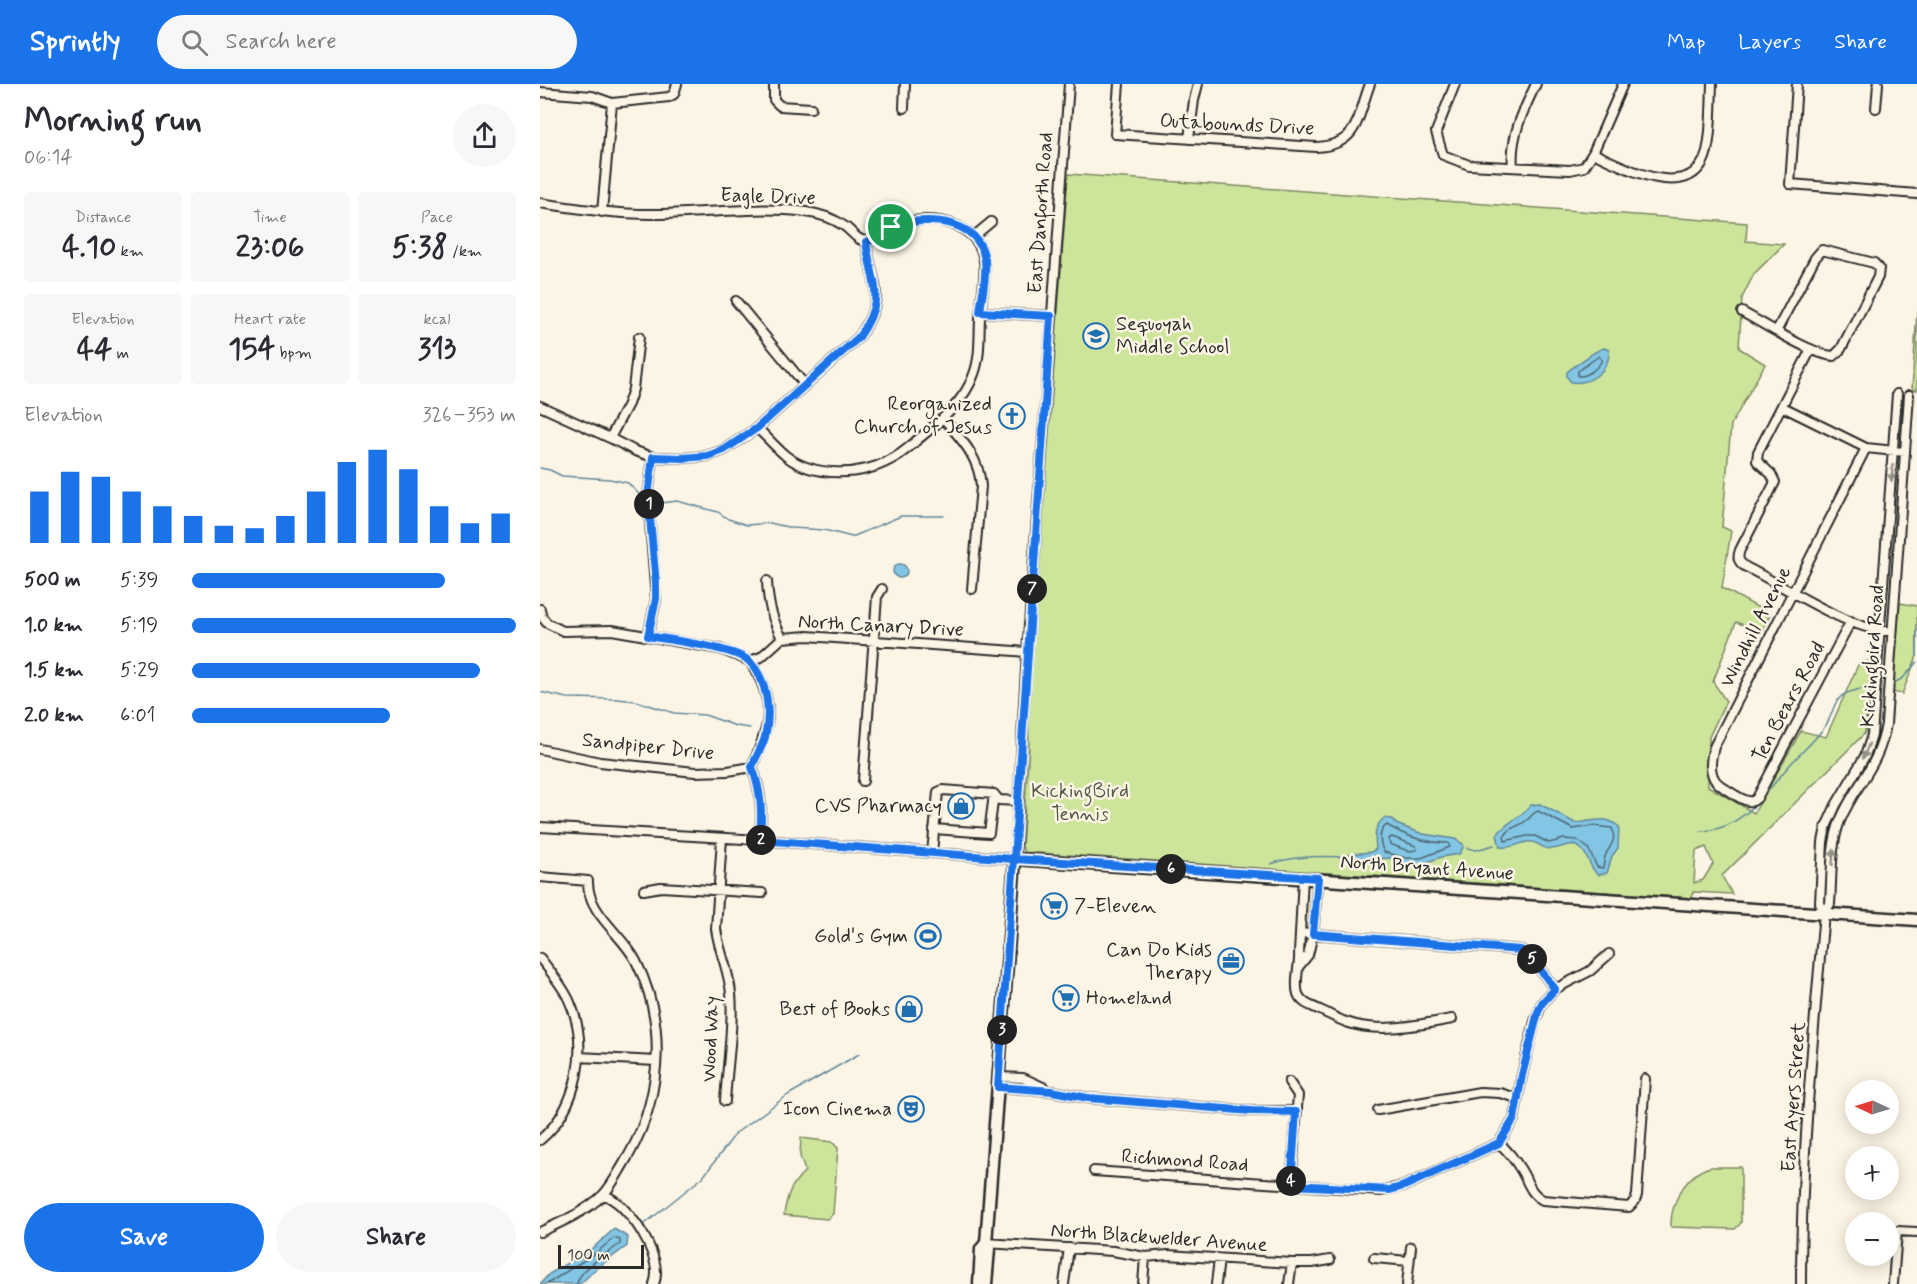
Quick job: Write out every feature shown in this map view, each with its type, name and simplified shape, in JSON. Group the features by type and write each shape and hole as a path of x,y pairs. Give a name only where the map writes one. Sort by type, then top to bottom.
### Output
{"main road":[{"name":"North Bryant Avenue","path":"1014,859 1917,920"},
{"name":"East Danforth Road","path":"986,1284 989,1249 986,1243 1014,859"},
{"name":"East Danforth Road","path":"979,1284 981,1249 986,1243"}],"street":[{"path":"540,92 592,96 612,103 669,97 674,94 677,84"},
{"path":"774,84 774,100 780,106 811,108"},
{"path":"904,108 905,84"},
{"name":"East Danforth Road","path":"1014,859 1069,84"},
{"name":"Outabounds Drive","path":"1119,84 1115,134 1316,147 1337,144 1345,140 1352,132 1370,84"},
{"path":"1189,139 1198,84"},
{"path":"1454,84 1436,132 1443,155 1469,165 1570,170 1584,167 1593,153 1623,84"},
{"path":"1513,167 1511,150 1514,139 1536,84"},
{"path":"1593,153 1614,163 1666,180 1681,179 1694,174 1703,162 1707,149 1712,84"},
{"path":"1797,84 1790,184 1917,194"},
{"path":"1876,108 1878,84"},
{"path":"603,212 612,103"},
{"name":"Eagle Drive","path":"540,203 603,212 660,214 754,210 805,212 832,219 866,242"},
{"path":"540,406 635,451 653,457 707,456 724,450 757,428 859,337 870,321 877,293 866,242 873,240 891,227 916,220 954,224 973,237 985,258 980,312 980,348 974,375 961,399 944,419 905,452 889,461 857,471 835,472 805,465 788,458 757,428"},
{"path":"973,237 990,222"},
{"path":"1742,312 1811,349 1834,356 1841,349 1878,277 1879,268 1874,262 1822,250 1815,258 1777,330"},
{"path":"736,301 805,385"},
{"path":"980,312 1051,316"},
{"path":"610,438 628,404 633,389 639,337"},
{"path":"1811,349 1757,457 1760,466 1774,477 1774,486 1740,549 1738,559 1746,567 1851,621 1872,630 1892,632"},
{"name":"Kickingbird Road","path":"1824,913 1820,903 1823,842 1830,815 1865,756 1872,735 1897,394"},
{"name":"Kickingbird Road","path":"1824,913 1830,904 1836,832 1845,810 1872,767 1884,736 1909,395"},
{"path":"1783,406 1866,448 1905,452"},
{"path":"944,419 966,445 976,460 980,472 981,486 972,589"},
{"name":"Windhill Avenue","path":"1757,798 1747,801 1720,785 1714,779 1711,755 1866,448"},
{"path":"648,636 656,591 648,496 653,457"},
{"path":"1887,535 1899,535"},
{"path":"1884,576 1896,577"},
{"path":"767,581 768,603 782,639"},
{"path":"862,781 877,597 882,589"},
{"path":"540,609 547,623 563,631 612,630 720,649 750,661 763,684 768,707 765,734 752,767 760,787 762,811 760,840"},
{"name":"Ten Bears Road","path":"1757,798 1851,621"},
{"name":"North Canary Drive","path":"750,661 761,657 782,639 807,636 1027,652"},
{"name":"Sandpiper Drive","path":"540,749 600,762 695,772 728,771 752,767"},
{"path":"932,853 938,792 943,790 994,794 999,800 1018,801"},
{"path":"934,830 989,833 994,794"},
{"name":"North Bryant Avenue","path":"540,827 760,840 1014,859"},
{"name":"Wood Way","path":"722,838 716,929 731,994 725,1101"},
{"path":"540,877 588,881 587,890 594,906 628,949 644,980 656,1026 653,1094 641,1132 631,1153 604,1194 574,1216 540,1232"},
{"path":"1303,877 1300,965 1297,981 1298,993 1305,1004 1345,1022 1372,1027 1389,1028 1452,1019"},
{"path":"1300,965 1308,955 1313,934 1318,878"},
{"path":"644,890 661,887 762,893"},
{"name":"East Ayers Street","path":"1801,1284 1801,1242 1811,1064 1824,913"},
{"path":"1300,933 1521,950 1529,955 1555,989"},
{"path":"1609,954 1590,971 1555,989 1542,1003 1538,1012 1514,1119 1499,1143 1521,1171 1532,1192 1543,1200 1629,1207 1635,1202 1645,1079"},
{"path":"540,958 569,1001 574,1016 579,1057 575,1084 565,1108 554,1126 540,1140"},
{"path":"579,1057 656,1061"},
{"path":"998,1082 1088,1098 1251,1111 1296,1112"},
{"path":"1289,1082 1298,1095 1291,1185"},
{"path":"1378,1110 1480,1092 1500,1093 1517,1098"},
{"name":"Richmond Road","path":"1094,1171 1390,1190 1404,1186 1499,1143"},
{"path":"604,1194 621,1206 641,1230 656,1271 654,1284"},
{"path":"1893,1284 1897,1232 1917,1232"},
{"name":"North Blackwelder Avenue","path":"986,1243 1113,1251 1145,1257 1168,1255 1292,1263 1329,1260"},
{"path":"1407,1284 1411,1247"},
{"path":"1064,1284 1069,1248"},
{"path":"1143,1284 1145,1257"},
{"path":"1216,1284 1219,1258"},
{"path":"1374,1258 1409,1261"},
{"path":"1289,1284 1292,1263"}],"green space":[{"name":"KickingBird Tennis","path":"1068,174 1747,223 1746,241 1784,244 1754,274 1742,298 1739,348 1765,364 1731,425 1722,527 1731,531 1722,588 1770,614 1762,632 1736,622 1713,682 1726,701 1709,737 1708,786 1754,813 1801,731 1826,737 1858,665 1871,660 1865,733 1722,876 1732,894 1693,892 1692,898 1024,852 1022,846 1029,747 1028,717","holes":["1706,847 1713,864 1703,880 1694,883 1696,851"]},
{"path":"1917,311 1917,390 1912,390"},
{"path":"1900,603 1917,606 1917,656 1902,694 1892,692"},
{"path":"801,1138 832,1142 838,1148 833,1214 827,1219 784,1215 790,1191 805,1171 800,1156"},
{"path":"1710,1167 1741,1167 1741,1223 1735,1229 1671,1227 1673,1208 1681,1191 1694,1176"}],"water":[{"path":"1604,348 1609,350 1602,370 1592,379 1571,382 1567,377 1567,372"},
{"path":"897,564 903,564 907,571 903,578 897,578 893,574 893,568"},
{"path":"1540,804 1575,823 1604,820 1619,827 1618,848 1612,856 1607,873 1598,875 1583,851 1573,845 1549,849 1530,842 1500,847 1497,835 1501,830 1531,805"},
{"path":"1384,818 1392,819 1396,824 1423,834 1455,839 1463,844 1463,848 1459,854 1441,857 1422,864 1404,864 1390,858 1360,860 1348,857 1350,854 1371,852 1376,849 1376,829"},
{"path":"614,1229 628,1237 627,1246 580,1284 540,1284 549,1274 594,1247"}],"waterway":[{"path":"540,468 562,476 610,479 628,483 646,501"},
{"path":"653,504 677,501 718,512 728,519 747,525 770,523 792,528 824,530 852,537 901,516 944,516"},
{"path":"1917,629 1917,656"},
{"path":"1894,683 1903,678 1917,662"},
{"path":"1700,831 1728,825 1751,809 1822,730 1841,697 1872,687"},
{"path":"540,692 567,698 636,701 674,713 705,715 736,726 750,728"},
{"path":"1467,848 1476,850 1494,845"},
{"path":"1271,864 1320,856 1350,857"},
{"path":"642,1226 703,1177 736,1133 788,1095 859,1054"}],"place":[{"name":"Sequoyah Middle School","path":"1096,336"},
{"name":"Reorganized Church of Jesus","path":"1012,416"},
{"name":"CVS Pharmacy","path":"961,806"},
{"name":"7-Eleven","path":"1054,906"},
{"name":"Gold's Gym","path":"928,936"},
{"name":"Can Do Kids Therapy","path":"1231,961"},
{"name":"Homeland","path":"1066,998"},
{"name":"Best of Books","path":"909,1009"},
{"name":"Icon Cinema","path":"911,1109"}],"route":[{"path":"891,227 873,240 866,242 877,293 870,321 859,337 757,428 724,450 707,456 653,457 648,496 656,599 648,636 733,653 750,661 763,684 768,720 761,749 752,767 760,787 762,811 760,840 1014,859 998,1087 1052,1091 1088,1098 1251,1111 1296,1112 1291,1185 1390,1190 1493,1147 1499,1143 1514,1119 1535,1021 1542,1003 1555,989 1529,955 1521,950 1313,934 1318,878 1014,859 1051,316 980,312 985,258 973,237 954,224 916,220 891,227"}]}
